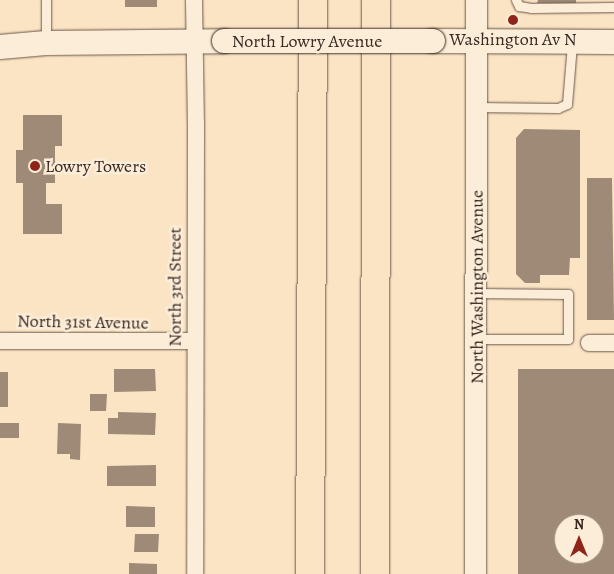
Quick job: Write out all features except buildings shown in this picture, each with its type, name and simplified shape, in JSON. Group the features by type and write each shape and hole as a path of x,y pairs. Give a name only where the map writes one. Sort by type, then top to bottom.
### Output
{"highway":[{"path":"310,574 313,0"},
{"path":"375,574 376,0"}],"main road":[{"name":"North Lowry Avenue","path":"0,46 46,43 194,41 614,42"}],"street":[{"name":"North 3rd Street","path":"194,0 195,574"},
{"name":"North Washington Avenue","path":"475,574 477,339 476,0"},
{"name":"North 31st Avenue","path":"0,340 195,341"},
{"path":"589,343 614,343"}],"lane":[{"path":"46,0 46,43"},
{"path":"516,0 518,6 531,8 614,7"},
{"path":"476,106 558,108 567,104 572,42"},
{"path":"477,293 568,294 568,339 477,339"}],"place":[{"name":"Washington Av N","path":"513,20"},
{"name":"Lowry Towers","path":"35,166"}]}
